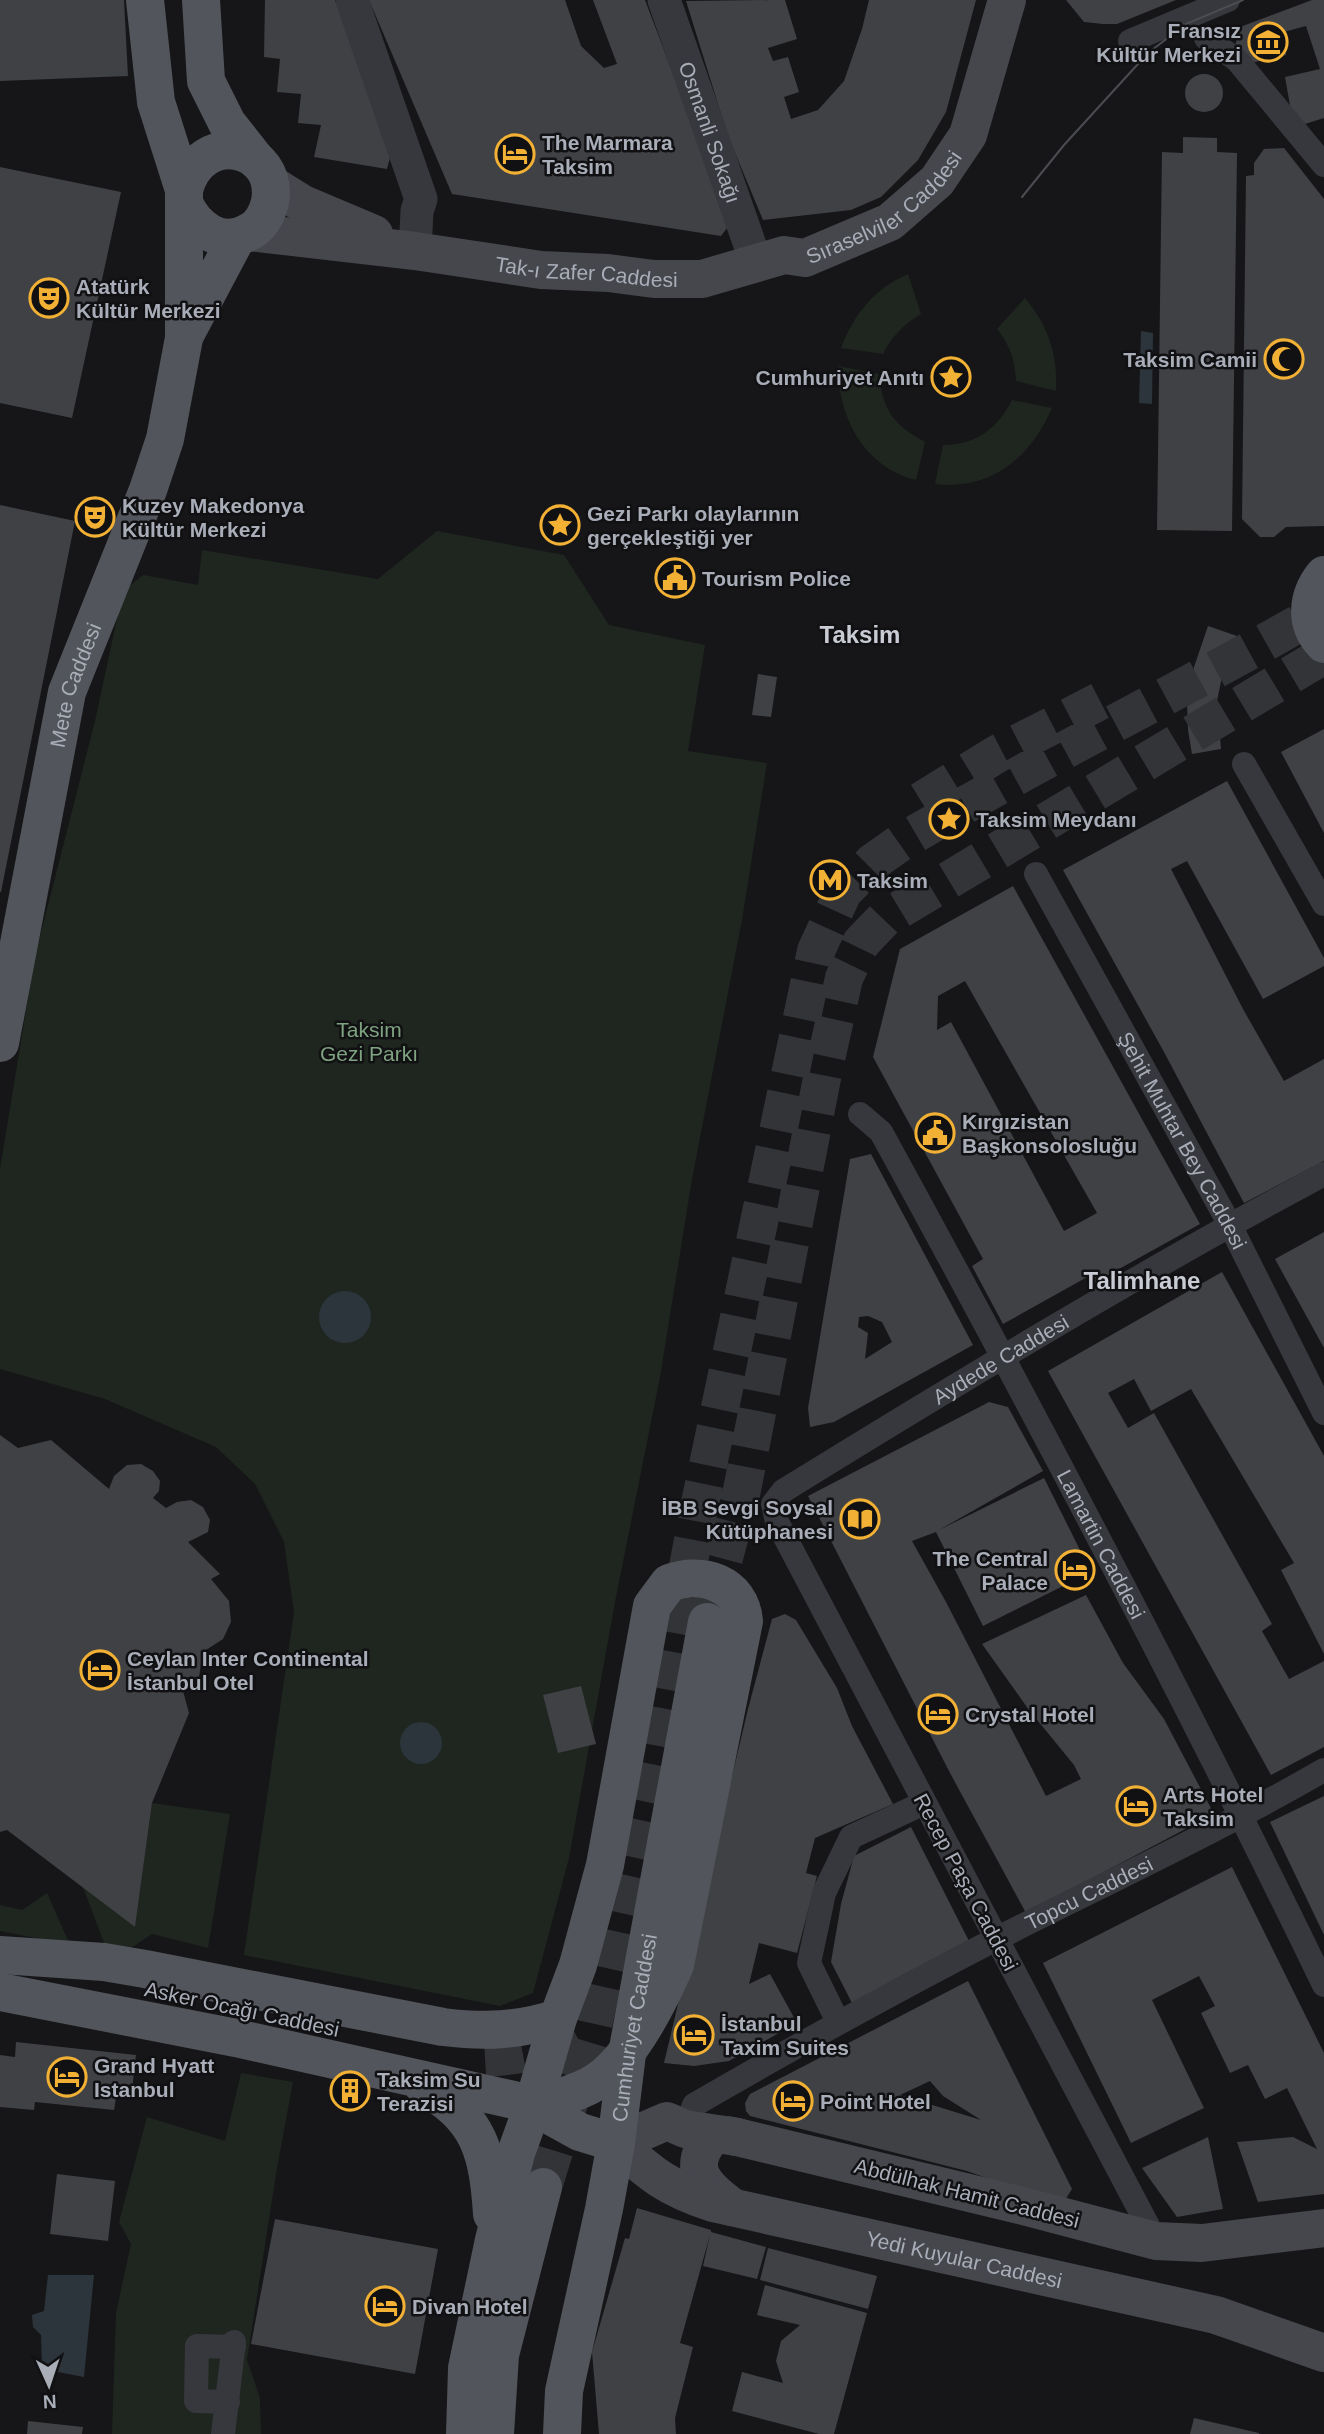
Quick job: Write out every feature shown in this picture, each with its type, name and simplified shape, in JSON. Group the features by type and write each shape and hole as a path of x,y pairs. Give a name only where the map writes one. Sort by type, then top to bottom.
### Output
{"main road":[{"path":"145,0 156,103 190,216 198,226 210,234 223,237 243,235 415,251"},
{"path":"184,338 243,235 260,223 268,211 264,173 227,123 206,81 201,0"},
{"name":"Sıraselviler Caddesi","path":"770,260 804,233 885,202 926,163 954,121 989,0"},
{"name":"Sıraselviler Caddesi","path":"770,260 806,257 890,222 937,181 968,135 1007,0"},
{"path":"184,338 184,197 187,176 195,164 218,151 232,149 246,153 264,173 303,204 415,251"},
{"name":"Tak-ı Zafer Caddesi","path":"415,251 541,270 608,273 654,279 702,279 770,260"},
{"name":"Mete Caddesi","path":"0,1043 67,692 148,490 165,439 184,338"},
{"path":"1324,575 1314,590 1310,613 1313,629 1324,644"},
{"path":"465,2434 467,2368 494,2240 516,2153 533,2106 558,2018 578,1965 605,1865 652,1606 669,1583 689,1579 712,1582 734,1593 740,1602 744,1621 675,1965 660,1998 626,2054 591,2086 533,2106"},
{"name":"Cumhuriyet Caddesi","path":"562,2434 564,2391 616,2143 626,2054 707,1622"},
{"path":"0,1955 104,1962 479,2032 532,2026 558,2018"},
{"name":"Asker Ocağı Caddesi","path":"0,1955 451,2055 485,2058"},
{"name":"Asker Ocağı Caddesi","path":"0,1993 236,2038 400,2074"},
{"path":"400,2074 533,2106 580,2132 616,2143"},
{"path":"400,2074 445,2098 458,2108 471,2128 483,2154 489,2177 494,2240"},
{"name":"Abdülhak Hamit Caddesi","path":"616,2143 667,2121 685,2129 737,2137 1156,2241 1202,2243 1324,2228"},
{"path":"732,2207 709,2187 701,2175 699,2161 709,2141 719,2135 737,2137"},
{"name":"Yedi Kuyular Caddesi","path":"616,2143 654,2177 694,2197 1216,2315 1324,2353"},
{"path":"495,2434 500,2356 543,2187"}],"street":[{"path":"352,0 421,199 415,251"},
{"name":"Osmanli Sokağı","path":"664,0 770,260"},
{"path":"1130,41 1228,0"},
{"path":"1206,38 1237,60 1324,165"},
{"path":"1244,764 1324,904"},
{"name":"Şehit Muhtar Bey Caddesi","path":"1036,874 1230,1225 1324,1413"},
{"name":"Lamartin Caddesi","path":"860,1114 881,1132 1005,1357 1242,1816 1324,1985"},
{"name":"Aydede Caddesi","path":"777,1522 773,1504 783,1490 1230,1225 1324,1174"},
{"name":"Recep Paşa Caddesi","path":"777,1522 1156,2241"},
{"name":"Topcu Caddesi","path":"685,2129 694,2105 838,2022 996,1939 1242,1816 1324,1770"},
{"path":"838,2022 809,1962 824,1893 851,1837 925,1803"},
{"path":"223,2434 228,2402 234,2345 197,2346 196,2401 228,2402"}],"green space":[{"path":"908,274 921,314 899,331 883,354 841,348 852,324 875,295"},
{"path":"1025,298 1040,319 1050,341 1055,365 1056,391 1016,381 1011,353 997,329"},
{"path":"838,366 879,374 883,397 891,415 905,429 925,442 916,480 881,464 857,437 843,403"},
{"path":"1012,400 1052,408 1033,442 1007,467 991,476 955,485 935,484 943,445 966,442 984,433 1000,419"},
{"name":"Taksim Gezi Parkı","path":"437,531 564,555 609,625 705,645 688,751 767,763 742,920 692,1179 660,1377 615,1602 569,1858 533,1993 500,2006 244,1955 294,1612 284,1542 255,1484 216,1447 105,1399 0,1369 0,1169 35,956 95,721 123,591 143,575 198,585 202,550 378,579"},
{"path":"152,1803 230,1814 208,1948 152,1934 128,1950 107,1951 83,1887 135,1926"},
{"path":"47,1893 70,1945 0,1931 0,1905 22,1910"},
{"path":"241,2073 293,2082 247,2360 260,2398 261,2434 112,2434 116,2313 131,2244 119,2222 147,2117 225,2141"}],"shaded area":[{"path":"1141,331 1153,333 1152,404 1139,403"},
{"path":"345,1291 355,1293 363,1299 369,1307 369,1327 363,1335 355,1341 345,1343 335,1341 327,1335 321,1327 319,1317 321,1307 327,1299 335,1293"},
{"path":"421,1722 436,1728 442,1743 436,1758 421,1764 406,1758 400,1743 406,1728"},
{"path":"48,2275 94,2275 84,2377 42,2369 41,2335 33,2327 32,2315 44,2311"}],"building":[{"path":"0,0 124,0 128,76 0,81"},
{"path":"265,0 335,0 393,146 387,169 314,157 321,125 298,123 301,94 277,92 280,59 264,57"},
{"path":"369,0 565,0 581,46 604,68 617,64 593,0 645,0 730,224 721,236 452,194"},
{"path":"785,0 797,39 768,48 773,61 788,57 799,92 784,97 791,119 818,110 844,81 869,0 976,0 946,112 918,160 881,197 851,210 763,220 728,136 686,1"},
{"path":"1066,0 1176,0 1117,24 1103,24 1084,22"},
{"path":"1312,0 1324,0 1324,118 1305,124 1291,111 1285,77 1320,69 1306,26 1280,33 1286,55 1251,63 1235,46 1240,27"},
{"path":"1204,74 1217,80 1223,93 1217,106 1204,112 1191,106 1185,93 1191,80"},
{"path":"1183,137 1217,138 1217,152 1237,153 1232,531 1157,530 1162,152 1183,153"},
{"name":"Taksim Camii","path":"1284,148 1324,199 1324,526 1286,527 1274,537 1260,537 1242,519 1246,176 1254,175 1254,163 1264,149"},
{"name":"Atatürk Kültür Merkezi","path":"0,167 121,192 72,418 0,403"},
{"path":"0,505 75,521 1,892 0,892"},
{"path":"1208,626 1237,636 1223,672 1217,701 1221,749 1192,754 1187,701 1194,667"},
{"path":"758,674 777,677 771,717 752,715"},
{"path":"1324,729 1324,833 1281,752"},
{"path":"1227,781 1324,958 1324,966 1263,999 1187,861 1171,869 1243,1009 1284,1081 1324,1059 1324,1161 1244,1203 1063,870"},
{"path":"1013,886 1200,1224 1092,1284 1089,1276 1003,1324 972,1266 983,1259 873,1057 900,949","holes":["965,981 1097,1213 1064,1231 951,1022 937,1030 938,996"]},
{"path":"871,1154 973,1345 834,1422 810,1427 808,1408 850,1159","holes":["868,1316 882,1322 892,1342 865,1359 868,1333 858,1327 859,1317"]},
{"path":"1324,1232 1324,1348 1275,1259"},
{"path":"1222,1272 1324,1456 1324,1654 1281,1570 1294,1563 1191,1389 1151,1411 1134,1379 1108,1393 1128,1428 1154,1413 1272,1624 1262,1631 1289,1679 1324,1661 1324,1747 1271,1775 1048,1371"},
{"path":"989,1402 1008,1407 1043,1471 939,1530 1044,1478 1091,1572 983,1626 936,1532 912,1541 1046,1796 1081,1779 1074,1765 1029,1710 982,1644 1086,1595 1123,1663 1164,1719 1214,1814 1026,1913 950,1773 808,1496"},
{"name":"Ceylan Inter Continental İstanbul Otel","path":"0,1435 18,1448 51,1440 109,1489 114,1476 127,1465 141,1464 153,1471 160,1481 159,1491 153,1498 166,1508 177,1502 191,1500 203,1507 210,1520 208,1532 188,1542 220,1574 211,1579 229,1601 231,1622 223,1639 203,1652 197,1689 183,1691 189,1713 152,1803 135,1927 7,1830 0,1832"},
{"path":"785,1614 796,1620 837,1688 852,1726 893,1804 815,1838 806,1873 817,1876 797,1953 759,1943 749,1984 770,1974 797,2023 729,2061 694,2066 664,2063 772,1619"},
{"path":"581,1686 596,1744 558,1753 543,1695"},
{"path":"1324,1796 1324,1935 1270,1822"},
{"path":"911,1827 970,1943 852,2003 831,1962 841,1904 854,1856"},
{"path":"1232,1867 1324,2053 1324,2194 1258,2202 1237,2142 1293,2137 1317,2149 1287,2088 1265,2099 1248,2065 1230,2073 1201,2013 1215,2006 1199,1976 1152,2000 1204,2108 1131,2143 1043,1963"},
{"path":"968,1981 1072,2189 1062,2205 967,2171 750,2116 745,2103 750,2094","holes":["930,2081 943,2096 981,2120 900,2095"]},
{"name":"Grand Hyatt Istanbul","path":"16,2042 136,2055 131,2099 116,2098 114,2110 35,2102 34,2110 0,2107 0,2055 15,2057"},
{"name":"Taksim Su Terazisi","path":"346,2084 357,2087 354,2097 343,2094"},
{"path":"1208,2137 1223,2209 1177,2217 1142,2168"},
{"path":"57,2174 115,2181 108,2241 50,2234"},
{"path":"637,2208 766,2247 757,2279 703,2266 710,2235 680,2343 693,2347 675,2418 676,2434 599,2434 592,2352 625,2238 629,2239"},
{"path":"275,2219 438,2249 415,2374 251,2344"},
{"path":"768,2248 877,2276 868,2309 760,2280"},
{"path":"765,2285 867,2313 834,2434 819,2434 732,2411 742,2372 783,2383 776,2361 781,2341 800,2325 757,2315"},
{"path":"1194,2418 1259,2433 1259,2434 1190,2434"},
{"path":"28,2421 83,2427 82,2434 27,2434"}],"tunnel":[{"path":"543,2187 593,2025 651,1764 700,1503 816,951 843,892 873,862 952,812 1324,609"},
{"path":"709,1614 742,1490 844,978 861,943 884,919 1324,655"},
{"path":"921,801 997,754 1100,701"},
{"path":"485,2058 532,2052 576,2035"}],"tram line":[{"path":"1022,197 1064,145 1148,53 1186,24 1243,0"}],"place":[{"name":"Fransız Kültür Merkezi","path":"1268,42"},
{"name":"The Marmara Taksim","path":"515,154"},
{"name":"Atatürk Kültür Merkezi","path":"49,298"},
{"name":"Taksim Camii","path":"1284,359"},
{"name":"Cumhuriyet Anıtı","path":"951,377"},
{"name":"Kuzey Makedonya Kültür Merkezi","path":"95,517"},
{"name":"Gezi Parkı olaylarının gerçekleştiği yer","path":"560,525"},
{"name":"Tourism Police","path":"675,578"},
{"name":"Taksim Meydanı","path":"949,819"},
{"name":"Taksim","path":"830,880"},
{"name":"Kırgızistan Başkonsolosluğu","path":"935,1133"},
{"name":"İBB Sevgi Soysal Kütüphanesi","path":"860,1519"},
{"name":"The Central Palace","path":"1075,1570"},
{"name":"Ceylan Inter Continental İstanbul Otel","path":"100,1670"},
{"name":"Crystal Hotel","path":"938,1714"},
{"name":"Arts Hotel Taksim","path":"1136,1806"},
{"name":"İstanbul Taxim Suites","path":"694,2035"},
{"name":"Grand Hyatt Istanbul","path":"67,2077"},
{"name":"Taksim Su Terazisi","path":"350,2091"},
{"name":"Point Hotel","path":"793,2101"},
{"name":"Divan Hotel","path":"385,2306"}],"district":[{"name":"Taksim","path":"860,634"},
{"name":"Talimhane","path":"1142,1280"}]}
